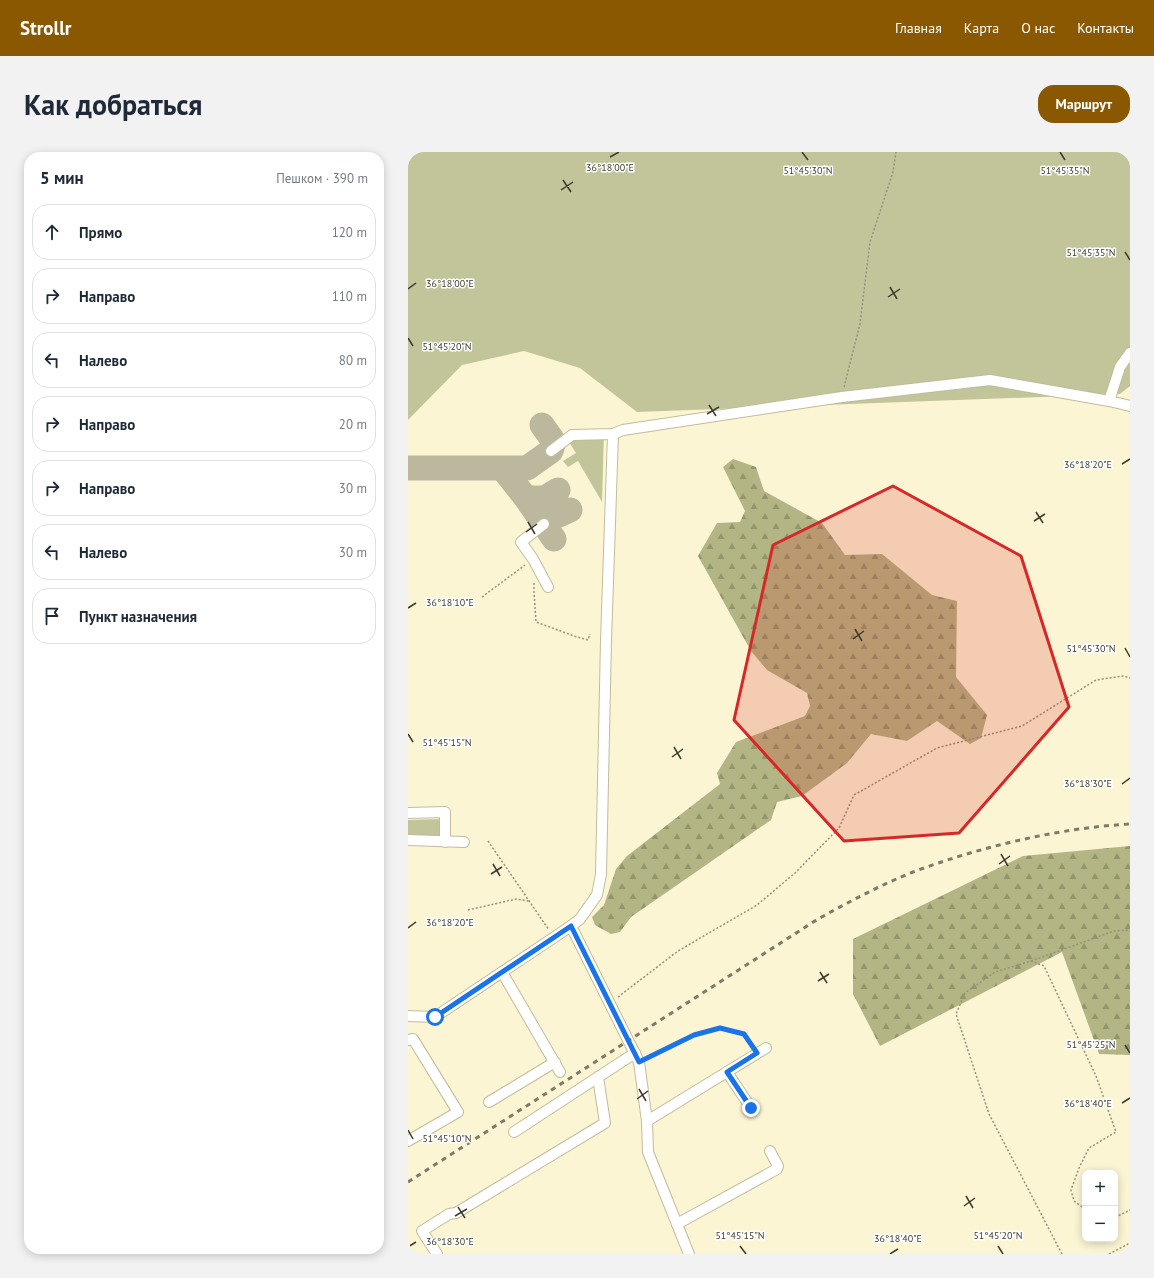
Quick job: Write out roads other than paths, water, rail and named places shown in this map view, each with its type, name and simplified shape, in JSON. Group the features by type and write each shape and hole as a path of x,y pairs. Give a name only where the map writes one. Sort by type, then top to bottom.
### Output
{"lane":[{"path":"1109,401 1120,367 1130,353"},
{"path":"551,451 572,435 613,434 623,430 842,397 990,380 1130,406"},
{"path":"408,1016 435,1017 571,926 580,919 597,895 601,874 606,641 613,434"},
{"path":"544,524 521,542 548,587"},
{"path":"408,812 445,812 445,842"},
{"path":"408,840 464,842"},
{"path":"571,926 637,1058 647,1121 648,1152 689,1254"},
{"path":"502,972 560,1072"},
{"path":"408,1040 413,1040 458,1112 408,1141"},
{"path":"647,1121 762,1050"},
{"path":"514,1132 598,1077 637,1058"},
{"path":"489,1102 555,1062"},
{"path":"727,1072 751,1108"},
{"path":"437,1254 422,1231 449,1214 456,1213 605,1123 598,1077"},
{"path":"677,1224 776,1169 778,1166 777,1162 770,1151"}],"railway":[{"path":"408,1182 818,919 877,888 913,872 992,847 1047,834 1103,826 1130,824"}]}
